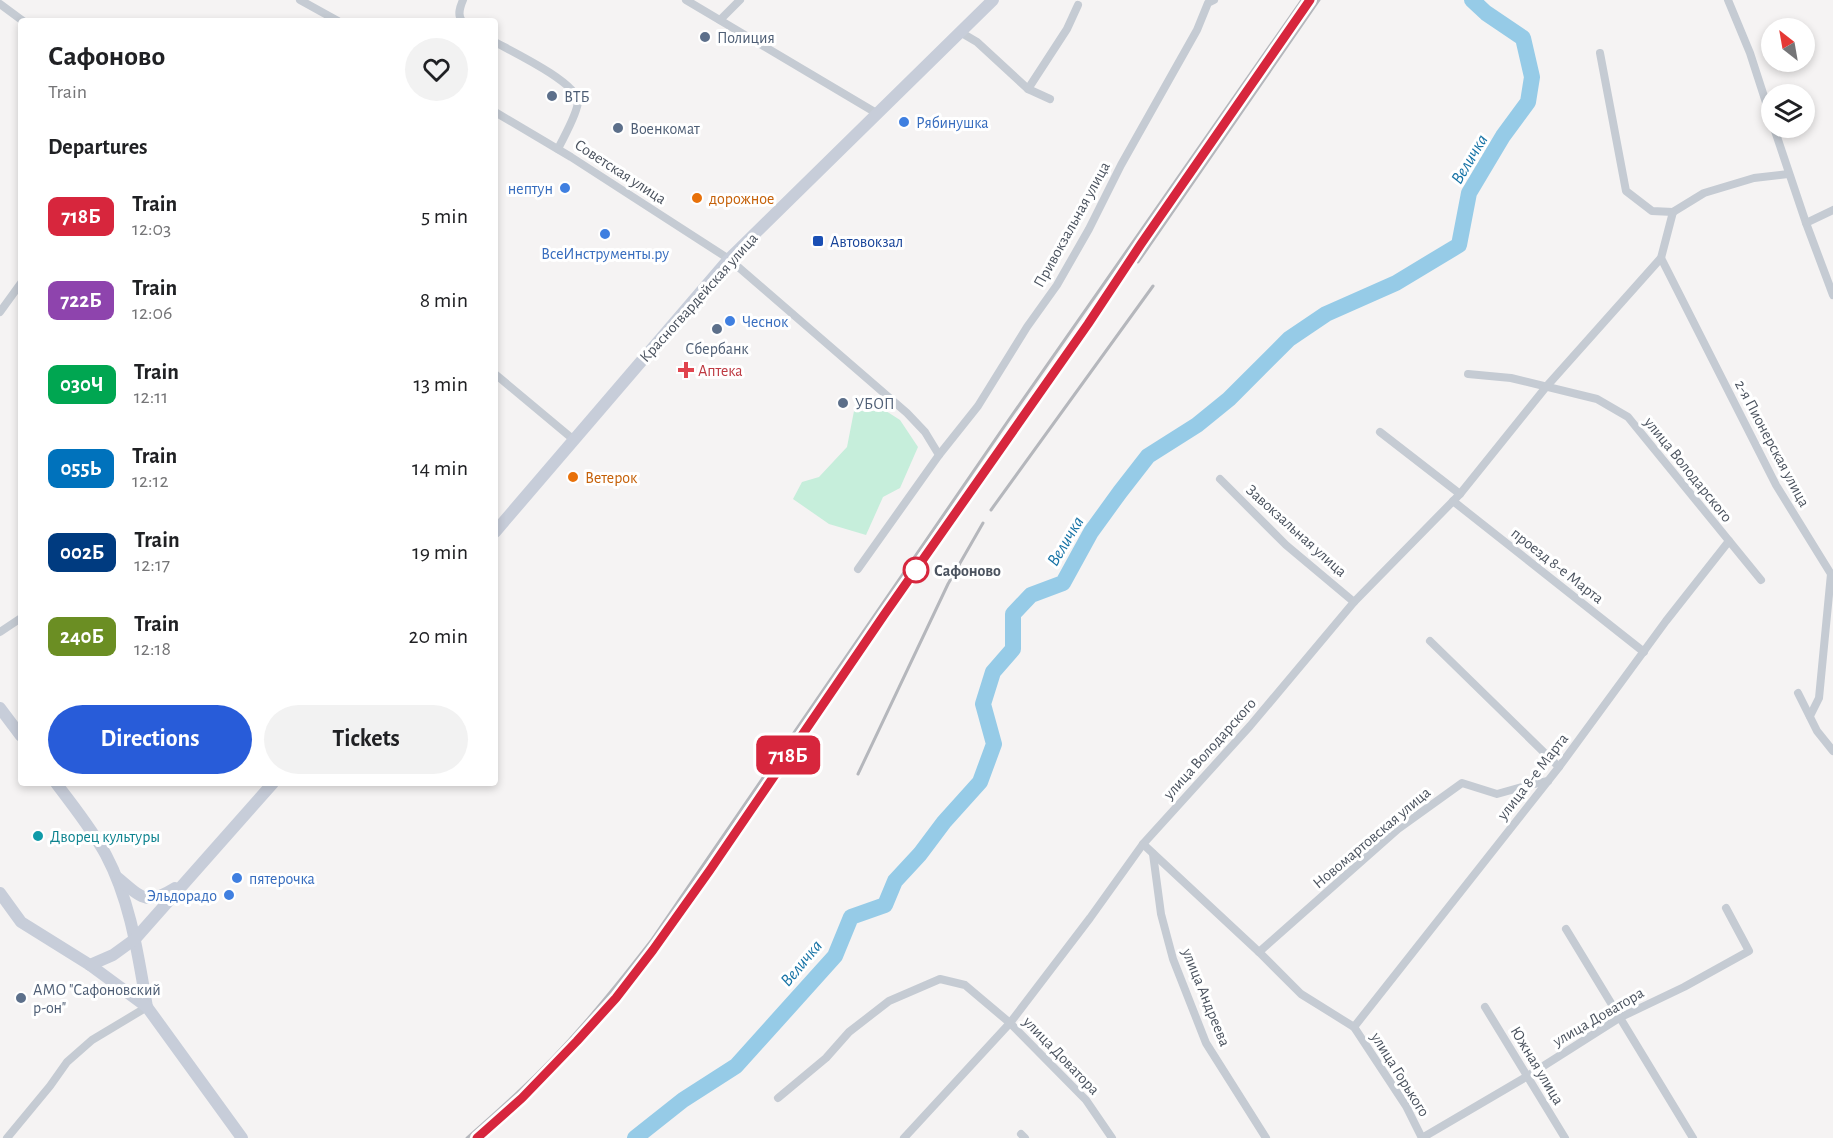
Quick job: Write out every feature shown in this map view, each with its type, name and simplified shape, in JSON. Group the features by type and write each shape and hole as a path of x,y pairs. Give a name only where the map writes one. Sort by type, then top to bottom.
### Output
{"street":[{"path":"300,0 333,18"},
{"path":"460,18 459,9 463,0"},
{"path":"686,0 878,114"},
{"path":"720,20 740,0"},
{"name":"Красногвардейская улица","path":"498,529 729,259 993,0"},
{"name":"Привокзальная улица","path":"858,568 939,455 978,406 1027,327 1057,285 1197,30 1208,3 1214,0"},
{"path":"1728,0 1761,87"},
{"path":"0,4 19,18"},
{"path":"1028,90 1066,29 1078,5"},
{"path":"960,32 977,42 1028,90 1050,99"},
{"path":"498,44 563,81 573,90 578,104 558,149"},
{"path":"1600,53 1626,191 1652,211 1673,212 1704,193 1754,178 1788,174"},
{"name":"Советская улица","path":"498,114 558,149 729,259"},
{"path":"1777,138 1833,295"},
{"path":"1806,223 1833,210"},
{"name":"улица Володарского","path":"903,1138 1010,1023 1143,844 1250,726 1354,602 1456,498 1546,387 1661,258 1673,212"},
{"name":"2-я Пионерская улица","path":"1661,258 1776,485 1831,574 1819,698 1810,716"},
{"path":"729,259 907,414 925,432 939,455"},
{"path":"0,312 18,287"},
{"name":"улица Володарского","path":"1468,374 1511,378 1596,399 1628,417 1761,580"},
{"path":"498,377 574,440"},
{"path":"1380,432 1456,498"},
{"name":"Завокзальная улица","path":"1220,479 1286,545 1354,602"},
{"name":"проезд 8-е Марта","path":"1456,498 1644,652"},
{"name":"улица 8-е Марта","path":"1354,1026 1559,767 1729,541"},
{"path":"0,632 18,620"},
{"path":"1430,641 1559,767"},
{"path":"1798,693 1817,731 1833,751"},
{"path":"0,708 18,732"},
{"name":"Новомартовская улица","path":"1259,952 1398,830 1462,783 1497,794 1548,781"},
{"path":"58,786 107,856 124,899 135,939 147,1007"},
{"path":"90,965 113,955 135,939 270,786"},
{"path":"1143,844 1301,994 1354,1026"},
{"name":"улица Андреева","path":"1153,854 1161,914 1173,959 1206,1043 1266,1138"},
{"path":"115,876 138,895 147,899 160,897 189,879"},
{"path":"0,893 21,922 90,965 147,1007 242,1138"},
{"name":"улица Доватора","path":"1422,1138 1526,1077 1619,1018 1684,987 1749,951 1726,908"},
{"path":"1566,929 1694,1138"},
{"path":"778,1098 826,1058 849,1032 889,1001 940,979 964,985 1010,1023"},
{"path":"7,1138 51,1086 67,1062 92,1040 147,1007"},
{"name":"Южная улица","path":"1485,1007 1564,1138"},
{"name":"улица Доватора","path":"1010,1023 1086,1100 1112,1138"},
{"name":"улица Горького","path":"1354,1026 1406,1107 1422,1138"}],"green space":[{"path":"854,411 886,411 900,420 918,447 900,488 883,497 866,535 829,524 793,499 802,482 819,477 847,447"}],"waterway":[{"name":"Величка","path":"635,1138 683,1100 736,1066 835,956 851,917 885,905 895,881 980,782 994,744 983,704 993,672 1013,649 1013,614 1031,595 1063,583 1091,532 1148,456 1197,425 1229,399 1289,339 1326,314 1396,283 1459,245 1469,193 1503,136 1528,102 1532,77 1523,38 1486,13 1472,0"}],"railway":[{"path":"467,1138 554,1057 651,941 1008,421 1302,0"},
{"path":"1138,262 1319,0"},
{"path":"957,511 1138,249"},
{"path":"991,510 1153,286"},
{"path":"858,774 948,584 983,523"}],"train":[{"name":"718Б","path":"477,1138 522,1098 577,1041 616,998 653,950 1310,0"}],"place":[{"name":"Полиция","path":"705,37"},
{"name":"ВТБ","path":"552,96"},
{"name":"Рябинушка","path":"904,122"},
{"name":"Военкомат","path":"618,128"},
{"name":"нептун","path":"565,188"},
{"name":"дорожное","path":"697,198"},
{"name":"ВсеИнструменты.ру","path":"605,234"},
{"name":"Автовокзал","path":"818,241"},
{"name":"Чеснок","path":"730,321"},
{"name":"Сбербанк","path":"717,329"},
{"name":"Аптека","path":"686,370"},
{"name":"УБОП","path":"843,403"},
{"name":"Ветерок","path":"573,477"},
{"name":"Сафоново","path":"916,570"},
{"name":"Дворец культуры","path":"38,836"},
{"name":"пятерочка","path":"237,878"},
{"name":"Эльдорадо","path":"229,895"},
{"name":"АМО \"Сафоновский р-он\"","path":"21,998"}]}
